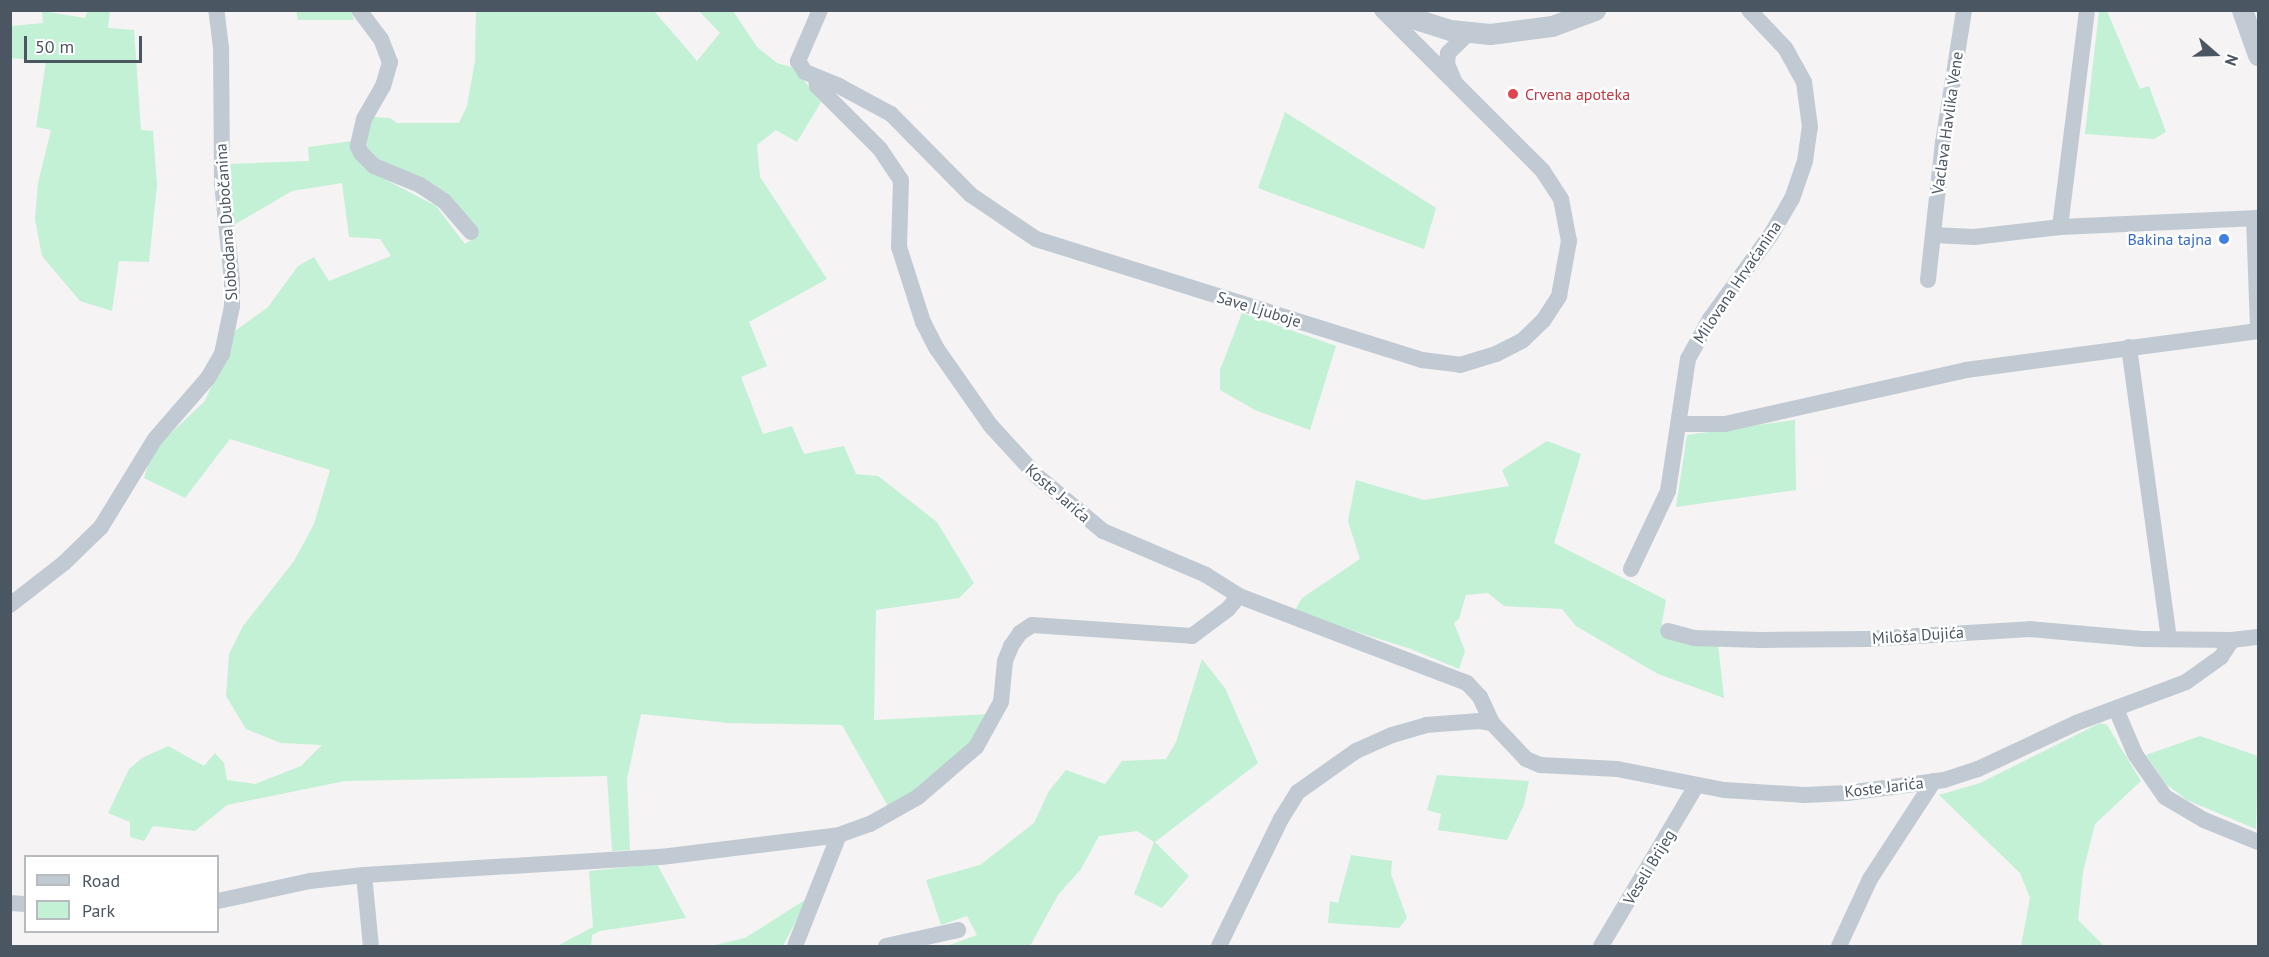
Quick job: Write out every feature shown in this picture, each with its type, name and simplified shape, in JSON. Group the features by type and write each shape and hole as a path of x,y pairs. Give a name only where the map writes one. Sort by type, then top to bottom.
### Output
{"street":[{"name":"Slobodana Dubočanina","path":"10,605 64,563 101,527 155,439 208,378 222,354 232,306 232,280 222,182 221,48 216,10"},
{"path":"359,10 381,39 390,62 383,86 364,119 358,146 361,153 374,166 420,185 444,201 471,232"},
{"name":"Save Ljuboje","path":"820,10 798,61 805,72 874,104 905,125 971,195 1035,239 1422,360 1460,365 1496,354 1523,340 1543,321 1559,296 1569,241 1561,199 1543,171 1382,10"},
{"path":"1387,10 1469,33 1534,30 1594,10"},
{"name":"Milovana Hrvaćanina","path":"1631,569 1668,491 1688,359 1710,319 1787,207 1800,179 1808,144 1810,110 1800,70 1785,48 1749,10"},
{"name":"Vaclava Havlika Vene","path":"1928,280 1964,10"},
{"path":"2060,227 2087,10"},
{"path":"2242,10 2259,55"},
{"path":"1455,83 1447,64 1448,53 1469,33"},
{"name":"Koste Jarića","path":"816,77 817,86 880,149 901,180 899,247 923,322 991,426 1037,476 1103,531 1206,575 1239,596 1457,677 1473,687 1492,723 1526,759 1540,765 1617,769 1696,786 1819,795 1934,781 1978,769 2076,723 2186,682 2221,657 2232,640"},
{"path":"1679,424 1725,424 1966,370 2259,330 2256,218 2060,227 1974,237 1933,235"},
{"path":"2129,347 2169,639"},
{"path":"219,901 310,881 364,875 661,857 839,834 870,824 918,797 976,747 1001,702 1005,661 1011,646 1020,633 1032,625 1192,636 1228,609 1239,596"},
{"name":"Miloša Dujića","path":"1668,631 1694,638 1761,640 1868,639 2030,629 2169,639 2232,640"},
{"path":"2232,640 2259,638"},
{"path":"2116,709 2135,754 2165,797 2204,820 2259,842"},
{"path":"1219,946 1281,819 1298,792 1356,752 1392,735 1426,725 1492,723"},
{"path":"1839,946 1870,879 1934,781"},
{"name":"Veseli Brijeg","path":"1601,946 1696,786"},
{"path":"795,946 839,834"},
{"path":"364,875 371,946"},
{"path":"885,946 958,930"}],"green space":[{"path":"110,10 108,28 134,30 141,130 153,131 157,185 149,262 119,261 112,311 80,301 42,256 35,219 38,183 51,130 36,127 46,61 10,58 11,26 43,23 42,11 85,18 88,11"},
{"path":"296,11 351,11 354,20 298,20"},
{"path":"476,11 654,11 697,61 720,33 699,11 733,11 757,47 777,63 794,68 821,102 797,142 776,130 757,145 760,177 827,279 749,322 767,366 741,377 763,434 792,426 804,454 844,446 856,474 878,476 937,522 974,583 959,598 876,610 874,720 991,714 973,740 911,795 889,808 842,725 728,723 641,714 627,779 630,850 612,851 607,776 345,781 227,805 195,831 153,826 144,841 130,837 130,822 108,813 129,769 142,758 168,746 204,766 215,753 224,763 227,780 255,784 301,766 322,745 281,743 246,729 226,696 229,654 243,626 294,561 314,524 330,470 230,439 185,498 144,478 153,450 205,401 235,331 268,307 298,266 314,257 329,281 391,256 380,239 349,237 342,183 292,191 232,226 227,164 309,161 308,147 352,141 373,173 436,206 465,244 478,235 468,218 435,185 381,161 368,151 366,138 372,117 390,118 397,123 459,123 467,106 475,61"},
{"path":"2099,11 2107,11 2140,89 2149,86 2166,132 2154,139 2085,134"},
{"path":"1285,112 1436,208 1424,249 1258,188"},
{"path":"1242,313 1336,346 1310,430 1255,410 1220,390 1220,370"},
{"path":"1795,420 1796,490 1676,507 1687,435"},
{"path":"1547,441 1581,454 1554,543 1666,600 1660,634 1672,639 1718,644 1724,698 1658,674 1576,626 1562,609 1504,606 1488,593 1466,595 1459,619 1454,623 1465,651 1459,669 1411,649 1294,612 1302,598 1360,559 1348,521 1356,480 1424,500 1509,486 1502,470"},
{"path":"1202,659 1225,688 1258,763 1155,842 1189,876 1162,908 1134,894 1154,842 1137,831 1099,836 1081,869 1058,895 1030,946 947,946 977,935 967,916 941,925 926,880 980,865 1034,823 1049,791 1066,770 1105,784 1122,761 1166,759 1176,742"},
{"path":"2100,723 2107,725 2141,781 2095,824 2083,872 2078,920 2104,946 2021,946 2030,898 2020,873 1939,795 1980,783"},
{"path":"2200,736 2258,756 2256,829 2187,800 2166,784 2146,755"},
{"path":"1437,775 1529,781 1524,805 1507,840 1438,830 1441,814 1427,810"},
{"path":"1351,855 1392,861 1391,874 1407,918 1399,928 1328,923 1330,901 1338,903"},
{"path":"657,864 686,918 600,931 592,935 591,946 557,946 593,927 589,871"},
{"path":"808,898 783,946 711,946 745,938"}],"place":[{"name":"Crvena apoteka","path":"1513,94"},
{"name":"Bakina tajna","path":"2224,239"}]}
